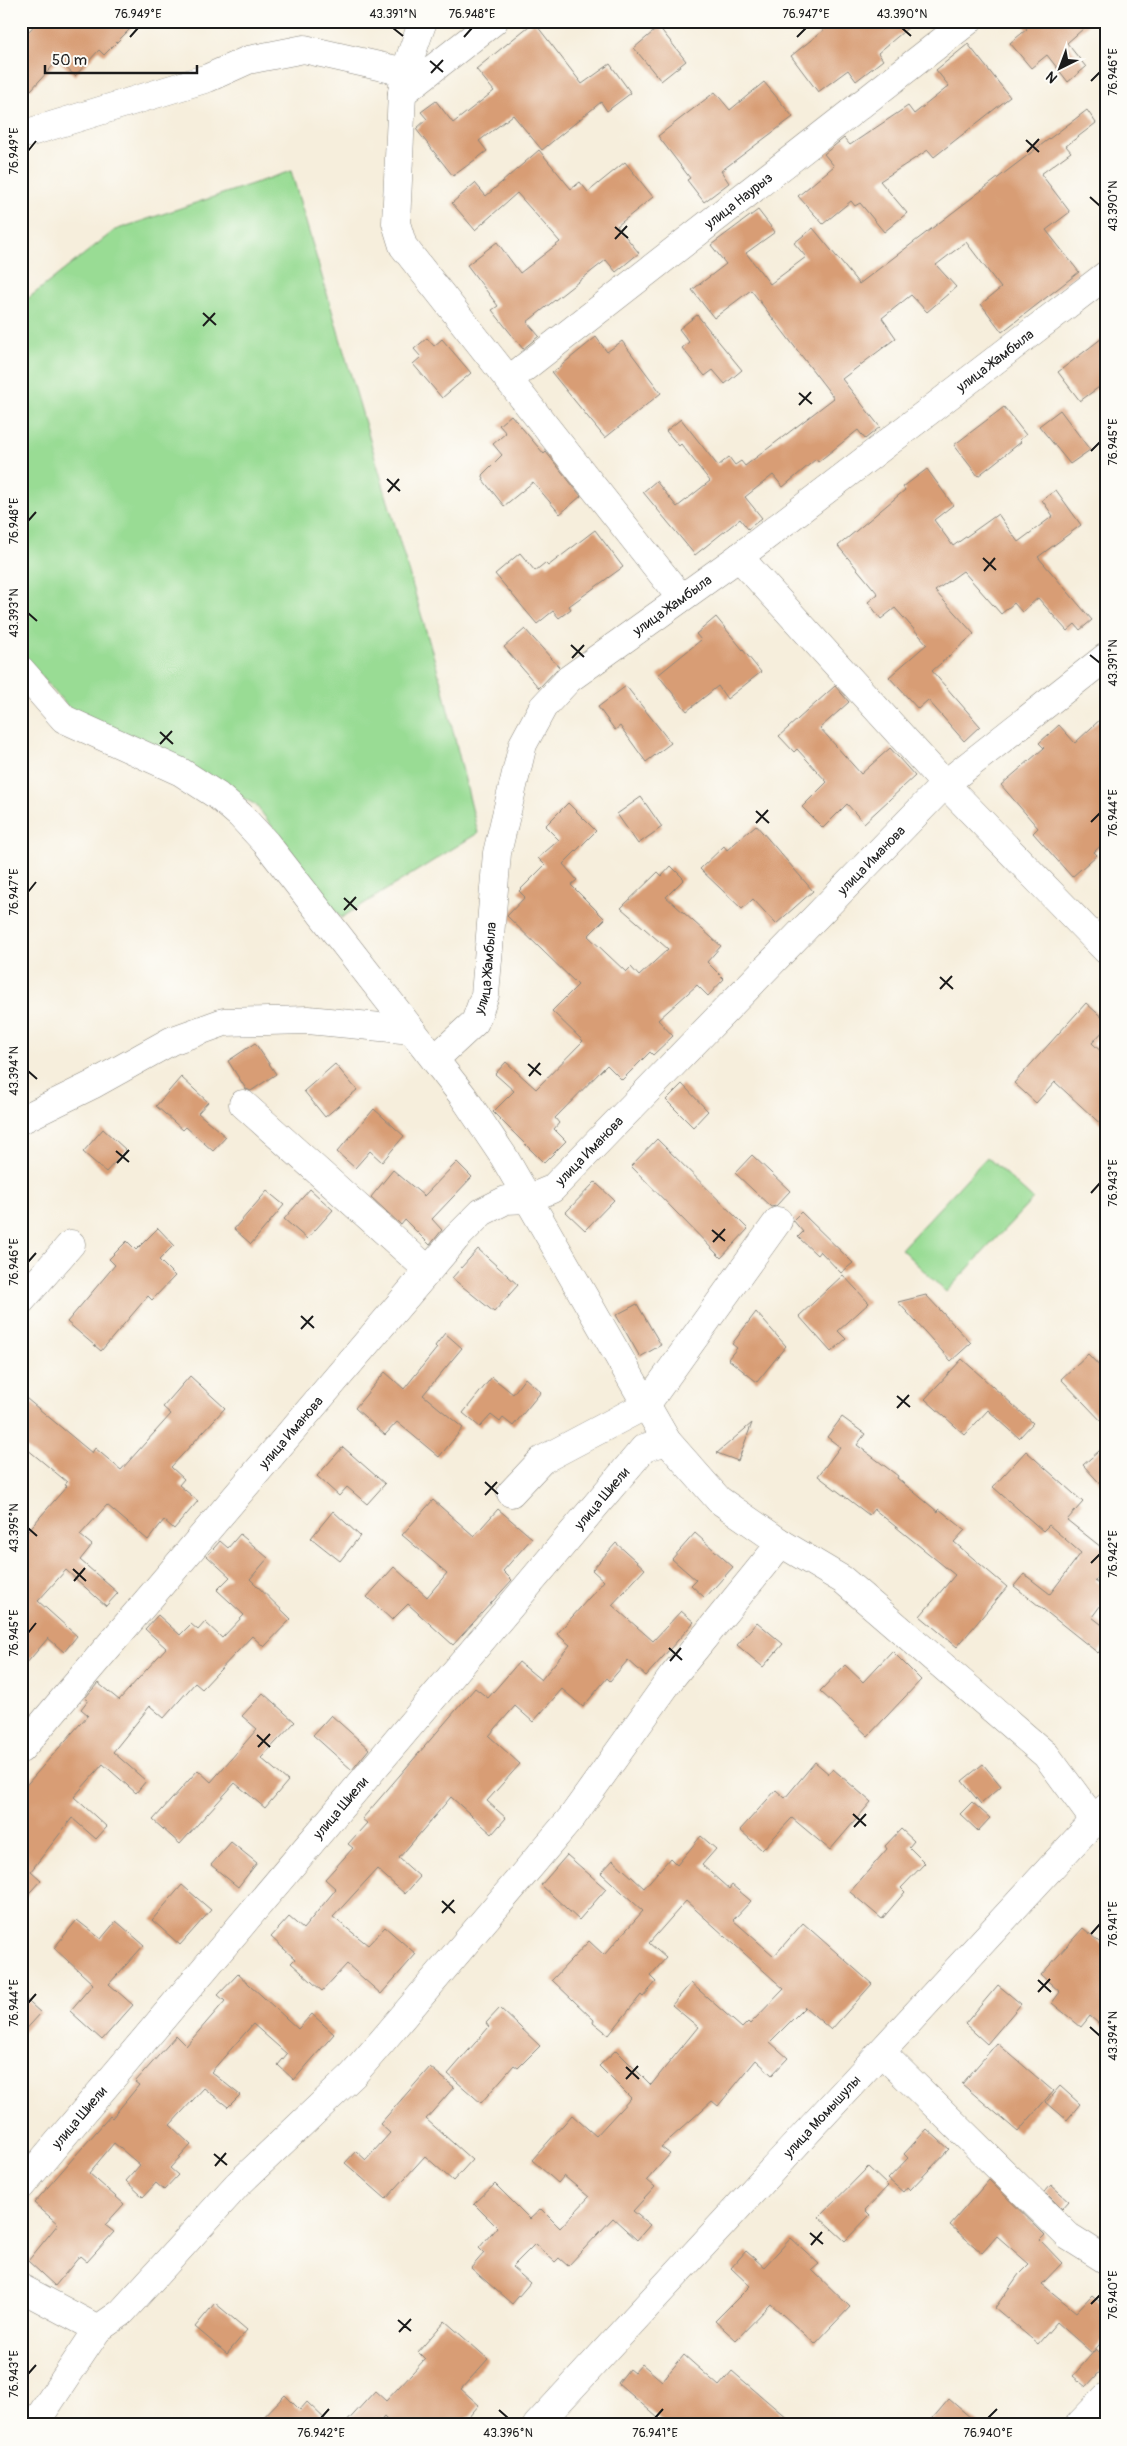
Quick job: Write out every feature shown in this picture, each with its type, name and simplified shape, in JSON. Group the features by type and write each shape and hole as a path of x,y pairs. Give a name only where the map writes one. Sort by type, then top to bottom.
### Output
{"street":[{"path":"423,21 404,83 396,224 403,246 681,598"},
{"path":"404,83 494,21"},
{"name":"улица Наурыз","path":"510,380 968,21"},
{"path":"21,136 208,78 248,60 304,49 404,83"},
{"name":"улица Жамбыла","path":"434,1059 475,1022 485,995 497,853 524,744 543,707 569,679 739,557 1106,275"},
{"path":"739,557 945,784 1106,950"},
{"name":"улица Иманова","path":"21,1749 456,1238 482,1212 506,1200 528,1199 552,1189 945,784 1106,657"},
{"path":"21,670 64,719 181,772 218,796 240,814 266,843 412,1030 473,1112 528,1199 667,1440 720,1500 781,1543 843,1580 1046,1755 1100,1814"},
{"path":"21,1120 92,1085 171,1042 224,1022 308,1020 412,1030"},
{"path":"243,1104 428,1270"},
{"path":"511,1493 542,1460 646,1405 778,1221"},
{"path":"21,1301 71,1244"},
{"name":"улица Шиели","path":"21,2186 644,1448 667,1440"},
{"path":"34,2425 98,2328 121,2313 237,2185 359,2068 572,1817 672,1677 781,1543"},
{"name":"улица Момышулы","path":"537,2425 882,2053 1100,1814"},
{"path":"882,2053 1068,2236 1106,2260"},
{"path":"21,2288 98,2328"},
{"path":"1080,2425 1106,2397"}],"green space":[{"path":"291,171 441,682 478,833 341,918 256,805 218,784 75,715 21,653 21,304 115,230"},
{"path":"987,1157 1033,1199 946,1292 901,1249"}],"building":[{"path":"38,21 138,21 104,55 99,50 75,76 58,60 31,90 21,80 21,40"},
{"path":"835,21 916,21 878,53 883,60 856,81 848,70 818,92 791,56"},
{"path":"1020,21 1092,21 1067,43 1086,67 1068,82 1047,55 1031,68 1010,43 1027,29"},
{"path":"534,22 582,84 610,64 631,93 607,111 601,102 542,150 513,115 479,141 487,151 453,176 416,129 427,119 421,112 436,101 453,123 494,91 476,69"},
{"path":"659,27 686,61 661,81 634,48"},
{"path":"968,44 1010,97 934,157 928,150 880,181 907,213 884,232 860,203 855,206 851,201 823,224 798,196 834,166 824,154 844,138 850,145 908,106 914,114 949,86 936,70"},
{"path":"764,82 793,117 721,171 729,183 704,202 687,180 690,178 658,136 715,92 730,110"},
{"path":"1087,110 1096,123 1066,146 1071,152 1041,174 1070,212 1046,230 1079,272 1002,332 981,304 1001,288 966,242 936,265 956,287 927,312 911,295 882,318 896,338 842,379 880,427 865,439 858,430 818,462 816,459 783,487 773,475 745,497 762,518 748,529 740,519 695,555 643,492 656,481 677,507 710,481 681,444 679,446 666,431 681,419 718,466 729,457 735,465 741,461 745,466 834,398 751,290 714,318 692,290 726,264 711,245 758,210 775,232 746,253 770,284 806,257 794,243 813,228 859,284"},
{"path":"539,150 571,189 580,182 588,192 625,162 653,197 617,226 639,253 616,272 606,260 527,322 539,336 523,349 492,310 498,306 467,265 497,242 520,273 560,242 517,193 475,230 452,203 475,183 486,196"},
{"path":"697,315 742,370 725,384 713,370 705,376 682,348 689,342 679,329"},
{"path":"1106,335 1106,382 1080,401 1058,372"},
{"path":"596,337 607,352 622,341 661,393 605,438 552,373"},
{"path":"427,338 434,346 442,339 471,373 442,398 413,364 421,357 414,349"},
{"path":"1004,407 1026,435 1019,440 1021,442 978,476 954,445"},
{"path":"1060,410 1090,450 1070,464 1039,426"},
{"path":"511,415 544,454 546,452 581,496 560,514 533,482 504,506 483,480 482,475 502,455 493,444 506,433 499,425"},
{"path":"927,469 953,505 934,520 953,546 998,514 1018,542 1053,516 1042,500 1056,490 1081,525 1038,557 1092,620 1080,630 1075,624 1067,631 1038,598 1022,612 1014,603 1001,614 963,571 935,591 974,634 932,671 980,726 964,741 928,700 918,709 889,677 927,644 895,608 881,619 868,602 878,594 838,546 905,490 903,487"},
{"path":"595,530 623,567 569,606 571,609 559,618 553,611 537,624 495,574 520,553 535,571 545,563 548,566"},
{"path":"716,617 761,672 727,699 718,686 687,711 658,675 701,640 696,634"},
{"path":"525,629 559,667 539,688 504,647"},
{"path":"626,686 671,743 646,762 620,726 615,730 598,707"},
{"path":"835,686 849,702 820,728 861,774 890,748 915,776 864,823 847,804 823,828 802,807 827,782 797,749 794,752 779,736"},
{"path":"1106,714 1106,841 1094,852 1097,855 1072,877 1033,833 1038,828 1001,785 1044,748 1039,743 1059,725 1075,743"},
{"path":"641,797 662,827 638,844 617,814"},
{"path":"568,803 596,831 563,864 577,880 571,885 605,919 588,936 626,972 631,967 639,976 668,949 621,908 658,872 662,876 671,866 684,879 666,897 721,946 707,962 724,979 708,996 697,985 658,1020 673,1036 653,1055 650,1052 622,1080 607,1065 555,1118 559,1123 554,1129 566,1141 544,1163 493,1112 514,1091 495,1074 506,1062 536,1089 583,1041 552,1011 578,985 507,916 525,897 519,891 545,865 538,858 559,840 545,826"},
{"path":"756,825 813,891 776,924 753,899 742,909 700,869 724,846 727,850"},
{"path":"1086,1003 1106,1021 1106,1028 1092,1043 1106,1056 1106,1129 1055,1082 1036,1103 1014,1083"},
{"path":"255,1043 276,1074 251,1091 246,1089 228,1061"},
{"path":"335,1064 357,1090 325,1117 304,1091"},
{"path":"181,1077 208,1102 198,1113 226,1137 213,1151 186,1127 183,1130 156,1106"},
{"path":"682,1084 708,1111 693,1127 666,1100"},
{"path":"374,1109 404,1136 382,1162 370,1151 355,1168 337,1152"},
{"path":"103,1129 126,1150 106,1172 83,1152"},
{"path":"657,1139 748,1229 721,1258 631,1166"},
{"path":"752,1155 790,1191 776,1206 771,1207 735,1173"},
{"path":"457,1162 472,1177 432,1219 442,1230 430,1245 405,1220 401,1225 371,1197 393,1170 424,1196"},
{"path":"595,1182 614,1200 585,1230 566,1212"},
{"path":"310,1189 333,1210 307,1239 284,1219"},
{"path":"267,1191 284,1205 251,1244 234,1229"},
{"path":"801,1212 853,1263 841,1273 820,1251 817,1255 798,1237 803,1232 793,1220"},
{"path":"158,1228 174,1245 159,1260 175,1276 152,1300 148,1296 101,1351 67,1322 115,1265 109,1259 127,1241 136,1250"},
{"path":"478,1249 518,1285 494,1312 452,1278"},
{"path":"843,1275 869,1303 838,1331 846,1339 831,1352 799,1316"},
{"path":"926,1295 971,1343 951,1361 898,1302"},
{"path":"637,1304 661,1345 640,1357 616,1315"},
{"path":"756,1312 786,1346 757,1382 728,1359 737,1348 732,1344"},
{"path":"445,1333 462,1348 423,1395 463,1428 439,1457 397,1422 385,1435 355,1408 385,1372 404,1389 437,1348 435,1346"},
{"path":"1088,1354 1106,1373 1106,1426 1061,1379"},
{"path":"962,1359 1033,1423 1019,1438 988,1410 965,1435 925,1399"},
{"path":"190,1376 225,1408 171,1467 184,1479 179,1485 198,1501 174,1529 164,1520 148,1540 107,1505 80,1535 92,1545 80,1560 118,1593 106,1606 66,1570 38,1601 77,1636 64,1652 48,1638 21,1670 21,1539 67,1486 65,1485 67,1482 21,1444 21,1394 92,1453 95,1448 121,1470 171,1414 163,1407"},
{"path":"492,1377 513,1394 525,1378 541,1392 513,1426 503,1418 500,1422 491,1415 480,1427 463,1413"},
{"path":"842,1417 865,1434 857,1445 898,1476 897,1478 938,1512 939,1509 965,1530 954,1542 1007,1587 957,1647 920,1616 955,1575 874,1509 869,1515 818,1476 840,1447 827,1437"},
{"path":"752,1423 738,1461 717,1453"},
{"path":"1106,1445 1106,1490 1083,1465"},
{"path":"343,1447 385,1484 367,1504 347,1487 339,1496 317,1476"},
{"path":"1026,1451 1083,1502 1067,1520 1106,1551 1106,1568 1095,1581 1106,1589 1106,1598 1092,1617 1106,1628 1106,1644 1098,1653 1014,1586 1024,1574 1050,1594 1081,1553 1049,1525 1043,1531 993,1487"},
{"path":"433,1500 474,1536 498,1509 532,1538 503,1571 512,1580 453,1645 408,1604 392,1620 367,1597 394,1567 427,1597 447,1573 402,1535"},
{"path":"333,1511 360,1536 340,1561 311,1538"},
{"path":"695,1533 733,1567 705,1598 691,1585 696,1580 672,1559"},
{"path":"240,1534 268,1558 250,1579 291,1619 264,1647 252,1636 202,1689 195,1683 164,1718 150,1706 113,1752 146,1781 136,1793 103,1764 74,1797 107,1827 96,1839 72,1818 31,1871 41,1880 21,1902 21,1791 88,1715 81,1709 88,1700 85,1698 98,1683 119,1700 166,1648 145,1629 158,1615 180,1635 191,1624 198,1630 205,1622 222,1638 244,1615 217,1590 230,1577 207,1556 220,1541 228,1548"},
{"path":"616,1543 645,1569 612,1605 653,1641 681,1611 694,1622 646,1676 628,1660 610,1681 607,1678 583,1707 562,1689 533,1722 515,1706 489,1736 520,1764 487,1801 506,1818 492,1834 451,1797 399,1858 420,1877 405,1894 377,1869 333,1917 368,1945 385,1927 416,1954 381,1994 347,1964 322,1991 291,1963 295,1959 271,1937 289,1917 303,1929 336,1889 325,1879 353,1848 348,1844 367,1823 362,1819 475,1688 488,1698 519,1662 541,1680 570,1645 557,1634 604,1581 592,1570"},
{"path":"757,1622 783,1644 763,1667 737,1645"},
{"path":"892,1651 921,1680 868,1736 820,1691 845,1665 863,1682"},
{"path":"263,1693 295,1722 261,1758 288,1781 265,1808 235,1783 180,1844 153,1820 198,1770 211,1782 257,1729 242,1716"},
{"path":"331,1715 369,1749 352,1770 313,1735"},
{"path":"815,1762 829,1774 833,1769 871,1802 830,1850 792,1818 762,1850 740,1830 776,1790 785,1798"},
{"path":"983,1764 1001,1786 981,1804 962,1781"},
{"path":"972,1802 990,1818 978,1831 960,1814"},
{"path":"901,1829 914,1841 909,1847 925,1863 901,1888 905,1892 882,1919 850,1892 887,1849 885,1846"},
{"path":"701,1836 716,1849 702,1865 729,1889 732,1885 751,1901 733,1920 774,1956 803,1923 872,1984 831,2030 805,2007 770,2042 788,2058 772,2075 756,2060 718,2106 712,2101 661,2147 670,2154 647,2180 655,2187 633,2211 650,2225 637,2240 613,2218 568,2266 559,2258 555,2262 535,2244 512,2267 530,2283 512,2304 471,2268 484,2253 479,2248 497,2227 474,2204 495,2184 530,2219 541,2209 560,2228 589,2197 564,2176 558,2183 532,2160 572,2115 596,2136 631,2098 599,2066 616,2050 651,2085 698,2027 672,2005 691,1983 742,2028 748,2022 750,2024 784,1989 686,1901 649,1943 666,1958 650,1976 656,1982 643,1997 641,1995 609,2035 593,2022 594,2020 552,1980 589,1941 604,1955 643,1911 601,1873 613,1860 644,1888 670,1858 677,1865"},
{"path":"231,1842 257,1863 238,1887 211,1865"},
{"path":"567,1855 606,1889 579,1920 541,1885"},
{"path":"182,1885 211,1910 180,1945 152,1920"},
{"path":"77,1920 101,1939 116,1921 144,1945 109,1984 133,2005 102,2040 70,2011 93,1984 54,1948"},
{"path":"1083,1928 1106,1948 1106,2030 1090,2016 1081,2027 1052,2003 1060,1992 1041,1975"},
{"path":"238,1974 298,2029 312,2014 334,2034 294,2080 278,2065 287,2054 253,2024 211,2072 240,2095 228,2107 204,2088 170,2125 191,2145 170,2168 178,2175 164,2190 156,2183 143,2197 126,2181 140,2165 114,2143 89,2173 124,2204 105,2225 114,2232 87,2262 80,2256 55,2286 28,2261 58,2224 34,2203 110,2116 112,2118 139,2085 135,2082 176,2036 186,2046 225,2001 218,1995"},
{"path":"998,1985 1021,2004 987,2044 965,2024"},
{"path":"21,1995 41,2013 21,2035"},
{"path":"500,2008 540,2046 518,2068 514,2065 481,2103 448,2074 489,2027 486,2023"},
{"path":"997,2043 1053,2091 1018,2132 962,2084"},
{"path":"430,2067 454,2087 426,2119 472,2160 453,2181 425,2156 386,2199 345,2163 356,2151 366,2160 390,2133 380,2124"},
{"path":"1060,2086 1080,2104 1067,2120 1046,2102"},
{"path":"927,2129 949,2149 910,2190 907,2187 903,2192 888,2179 908,2158 904,2154"},
{"path":"868,2167 888,2186 865,2210 870,2215 845,2241 819,2217"},
{"path":"989,2180 1045,2235 1040,2240 1062,2263 1042,2284 1076,2312 1092,2295 1106,2307 1106,2337 1092,2353 1057,2322 1038,2344 995,2308 1019,2274 1029,2264 997,2236 982,2253 950,2225"},
{"path":"1051,2185 1069,2201 1062,2209 1045,2192"},
{"path":"791,2238 819,2264 812,2270 850,2307 815,2344 771,2304 736,2340 715,2321 750,2286 731,2268 746,2251 764,2267"},
{"path":"215,2303 247,2330 227,2354 195,2327"},
{"path":"445,2321 488,2359 461,2389 479,2405 462,2425 392,2425 384,2417 377,2425 344,2425 375,2391 386,2401 425,2359 418,2352"},
{"path":"1096,2349 1106,2358 1106,2365 1086,2387 1073,2376"},
{"path":"684,2355 719,2386 732,2371 795,2425 666,2425 618,2383 629,2369 634,2373 642,2364 662,2381"},
{"path":"285,2395 300,2410 307,2402 331,2425 256,2425"},
{"path":"949,2399 979,2425 927,2425"}]}
